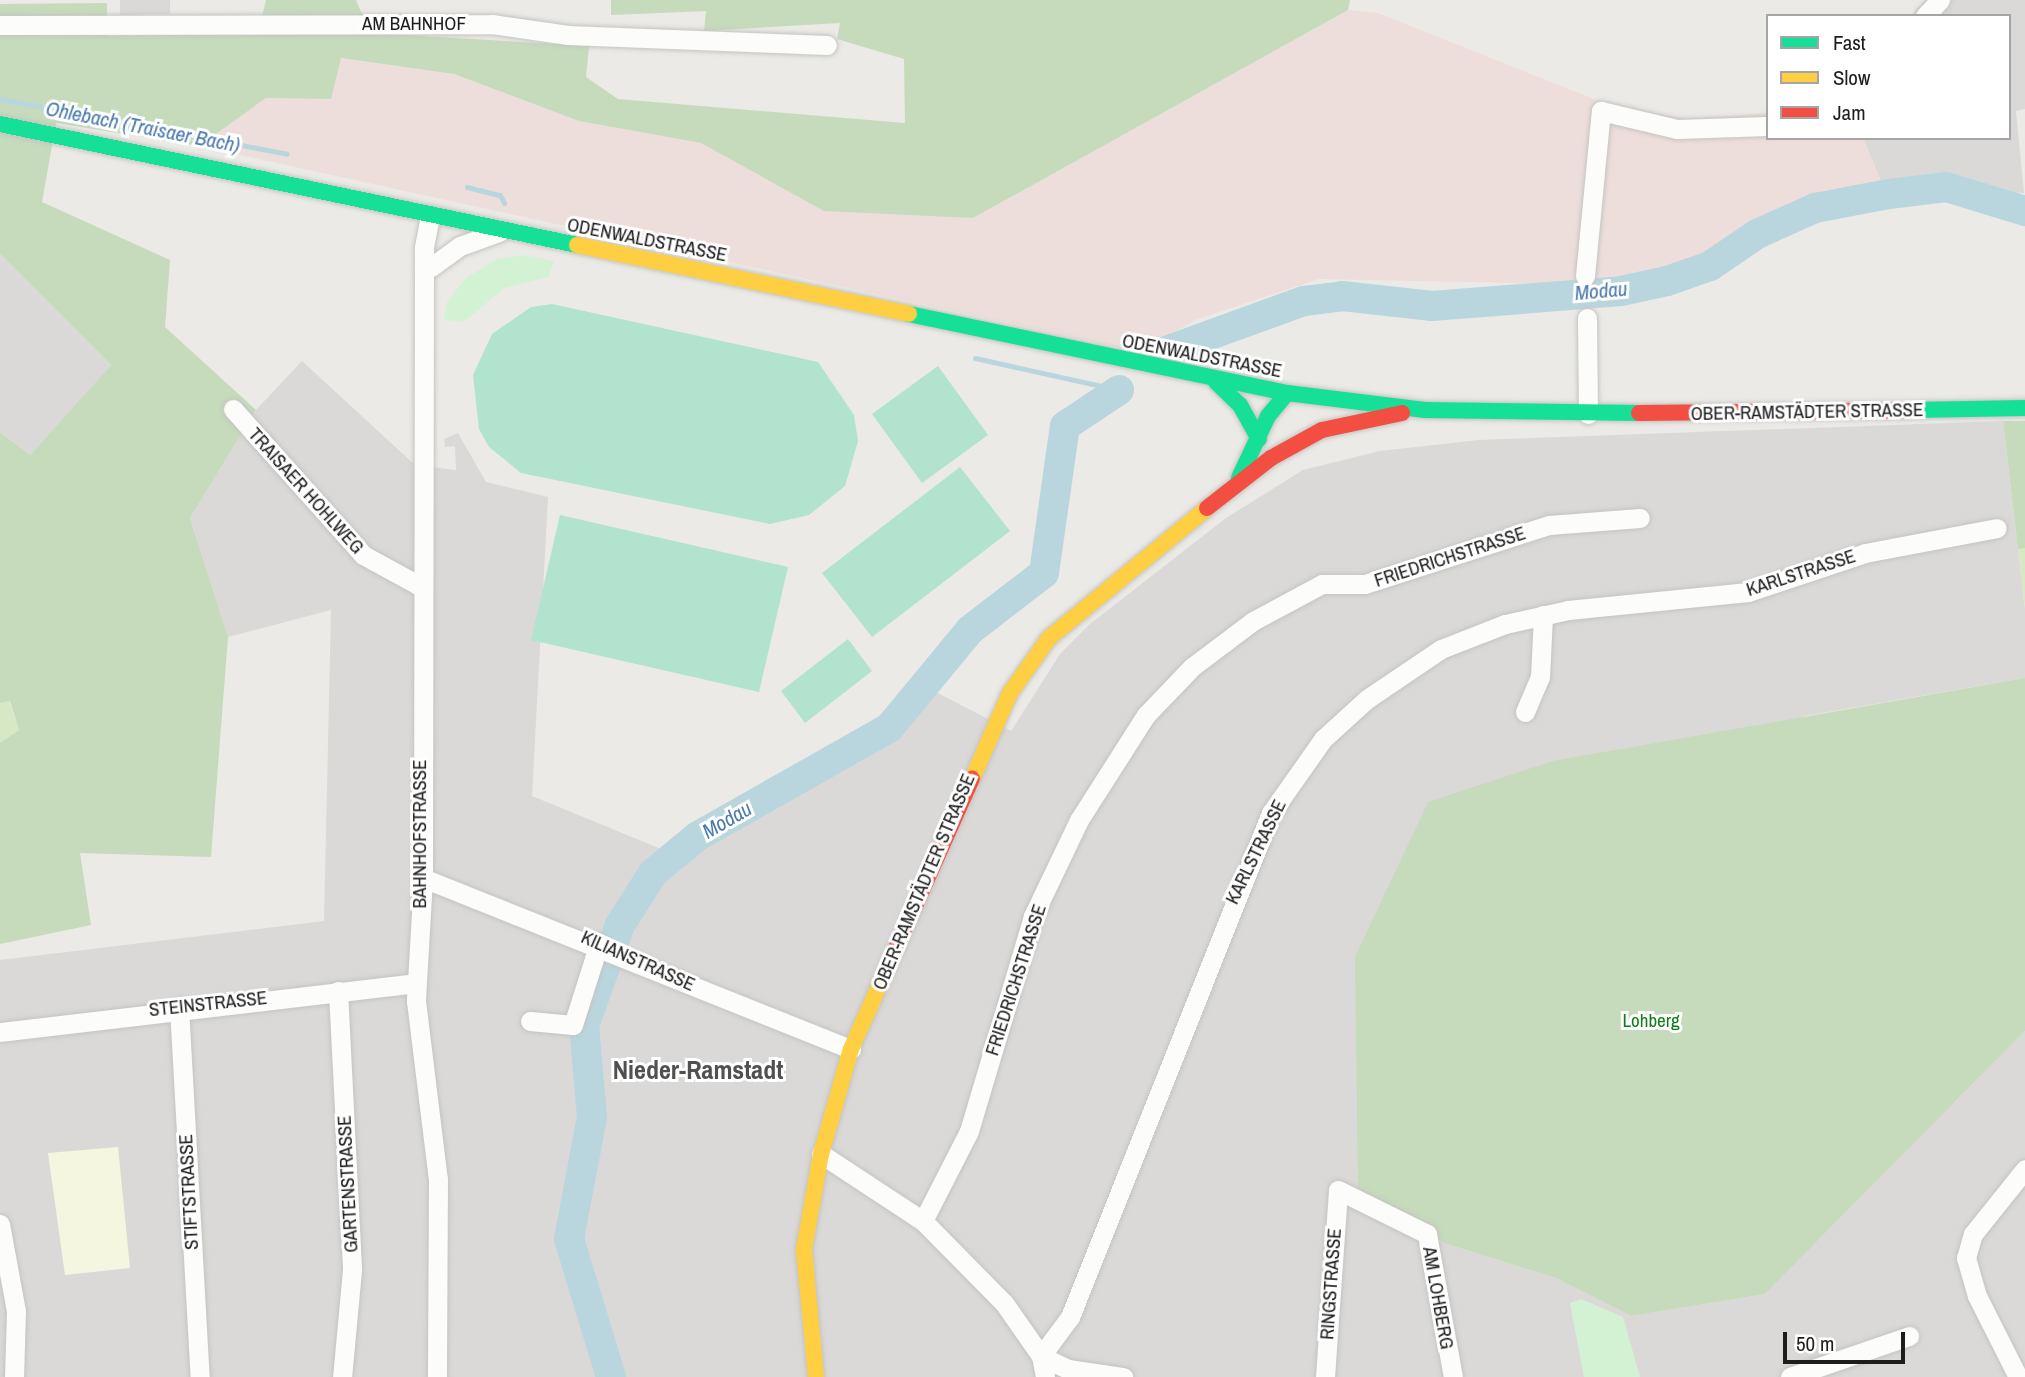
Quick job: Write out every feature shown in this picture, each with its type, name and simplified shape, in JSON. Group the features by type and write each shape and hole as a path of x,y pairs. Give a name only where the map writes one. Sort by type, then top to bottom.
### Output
{"main road":[{"name":"ODENWALDSTRASSE","path":"0,124 1216,382 1287,393"},
{"path":"1216,382 1240,405 1259,439"},
{"name":"OBER-RAMSTÄDTER STRASSE","path":"1287,393 1425,410 1588,414 2025,408"},
{"name":"OBER-RAMSTÄDTER STRASSE","path":"1271,458 1288,424 1287,393"},
{"name":"OBER-RAMSTÄDTER STRASSE","path":"1235,485 1268,415 1287,393"},
{"name":"OBER-RAMSTÄDTER STRASSE","path":"816,1377 804,1249 821,1154 851,1049 987,735 1026,668 1082,606 1271,458 1340,424 1425,410"}],"street":[{"path":"1927,14 1940,0"},
{"name":"AM BAHNHOF","path":"0,25 492,24 568,35 827,45"},
{"path":"1585,276 1601,111 1677,129 1766,126"},
{"name":"BAHNHOFSTRASSE","path":"425,289 437,236 430,216"},
{"name":"BAHNHOFSTRASSE","path":"430,216 425,289 420,586 423,878 416,983 438,1180 437,1377"},
{"path":"431,267 460,246 499,232"},
{"path":"1587,318 1588,414"},
{"name":"TRAISAER HOHLWEG","path":"233,409 363,555 420,586"},
{"name":"FRIEDRICHSTRASSE","path":"923,1221 969,1131 1033,916 1079,820 1146,715 1192,667 1253,621 1322,584 1366,584 1549,525 1640,518"},
{"name":"KARLSTRASSE","path":"1041,1356 1070,1317 1271,813 1323,739 1367,699 1441,649 1543,615 1748,592 1865,553 1997,528"},
{"path":"1525,712 1540,677 1543,615"},
{"name":"KILIANSTRASSE","path":"423,878 599,943 851,1049"},
{"path":"530,1021 573,1024 599,943"},
{"name":"STEINSTRASSE","path":"0,1032 179,1007 416,983"},
{"name":"GARTENSTRASSE","path":"338,991 352,1270 342,1377"},
{"name":"STIFTSTRASSE","path":"179,1007 200,1377"},
{"path":"821,1154 923,1221 1004,1303 1041,1356 1045,1377"},
{"path":"2018,1377 1977,1296 1966,1258 1973,1234 2025,1169"},
{"name":"RINGSTRASSE","path":"1325,1377 1338,1190"},
{"name":"AM LOHBERG","path":"1338,1190 1427,1234 1453,1377"},
{"path":"0,1224 16,1311 14,1377"},
{"path":"1790,1377 1909,1336"},
{"path":"1041,1356 1068,1368 1123,1377"}],"shaded area":[{"path":"120,0 170,0 170,14 120,15"},
{"path":"1926,0 2025,0 2025,109 2016,111 2024,193 1883,186 1864,140 2011,140 2011,14 1912,14"},
{"path":"1348,10 1378,13 1604,103 1688,119 1766,113 1766,140 1864,140 1883,186 1817,201 1750,230 1696,264 1569,284 1319,279 1195,320 1142,352 199,146 266,98 331,99 340,58 454,74 579,121 701,143 748,164 973,218"},
{"path":"0,254 111,365 30,455 0,432"},
{"path":"302,361 415,465 456,470 455,446 445,447 444,439 458,433 486,482 548,497 532,796 671,853 934,691 1011,731 1060,654 1090,624 1226,518 1303,470 1380,451 1479,440 2003,421 2025,609 2025,678 1805,716 1447,1244 1556,1278 1631,1316 1765,1294 2025,1031 2025,1377 0,1377 0,960 324,921 331,610 228,637 190,518 256,410"},
{"path":"118,1147 130,1268 65,1275 48,1153"}],"green space":[{"path":"266,0 356,0 370,33 589,46 586,77 618,99 905,123 904,59 837,39 840,23 704,31 706,11 611,15 611,0 1350,0 1348,10 973,218 824,211 701,143 579,121 454,74 341,58 331,99 266,98 199,146 56,123 42,202 170,260 165,327 256,410 190,518 228,637 211,857 80,853 91,925 0,944 0,743 19,730 10,701 0,703 0,432 30,455 111,365 0,254 0,4 107,3 107,36 258,34"},
{"path":"525,255 554,261 548,277 504,288 464,322 444,320 447,302 466,278 497,259"},
{"path":"552,304 818,362 854,415 858,441 845,486 809,515 770,524 521,473 489,447 479,429 473,375 492,334 531,307"},
{"path":"938,366 988,435 922,483 872,414"},
{"path":"2003,421 2025,421 2025,548 2018,549"},
{"path":"960,467 1010,531 872,637 822,573"},
{"path":"560,515 788,567 759,692 531,640"},
{"path":"2025,548 2025,609 2018,549"},
{"path":"848,639 872,671 805,723 781,691"},
{"name":"Lohberg","path":"2025,678 2025,1031 1765,1294 1631,1316 1556,1278 1447,1244 1358,1194 1355,957 1428,802 1553,761"},
{"path":"9,701 19,730 0,743 0,703"},
{"path":"1581,1299 1623,1317 1640,1377 1584,1377 1570,1303"}],"waterway":[{"name":"Ohlebach (Traisaer Bach)","path":"0,99 287,154"},
{"name":"Ohlebach (Traisaer Bach)","path":"467,187 500,195 504,203"},
{"name":"Modau","path":"1163,352 1304,301 1342,296 1432,306 1621,291 1667,281 1710,266 1757,234 1815,208 1889,194 1946,187 2025,211"},
{"name":"Ohlebach (Traisaer Bach)","path":"975,358 1119,390"},
{"name":"Modau","path":"611,1377 569,1239 592,1117 584,1026 620,925 653,873 698,836 889,728 970,630 1044,573 1065,426 1119,390"}],"traffic: fast":[{"path":"0,124 577,245"},
{"path":"909,314 1287,393 1425,410 1639,413"},
{"path":"1216,382 1240,405 1259,439"},
{"path":"1239,478 1268,416 1287,393"},
{"path":"1912,410 2025,408"}],"traffic: slow":[{"path":"577,245 909,314"},
{"path":"972,779 1010,693 1049,638 1207,508"},
{"path":"816,1377 804,1249 821,1154 851,1049 894,953"}],"traffic: jam":[{"path":"1639,413 1912,410"},
{"path":"1207,508 1271,458 1322,430 1402,413"},
{"path":"894,953 972,779"}],"district":[{"name":"Nieder-Ramstadt","path":"698,1070"}]}
